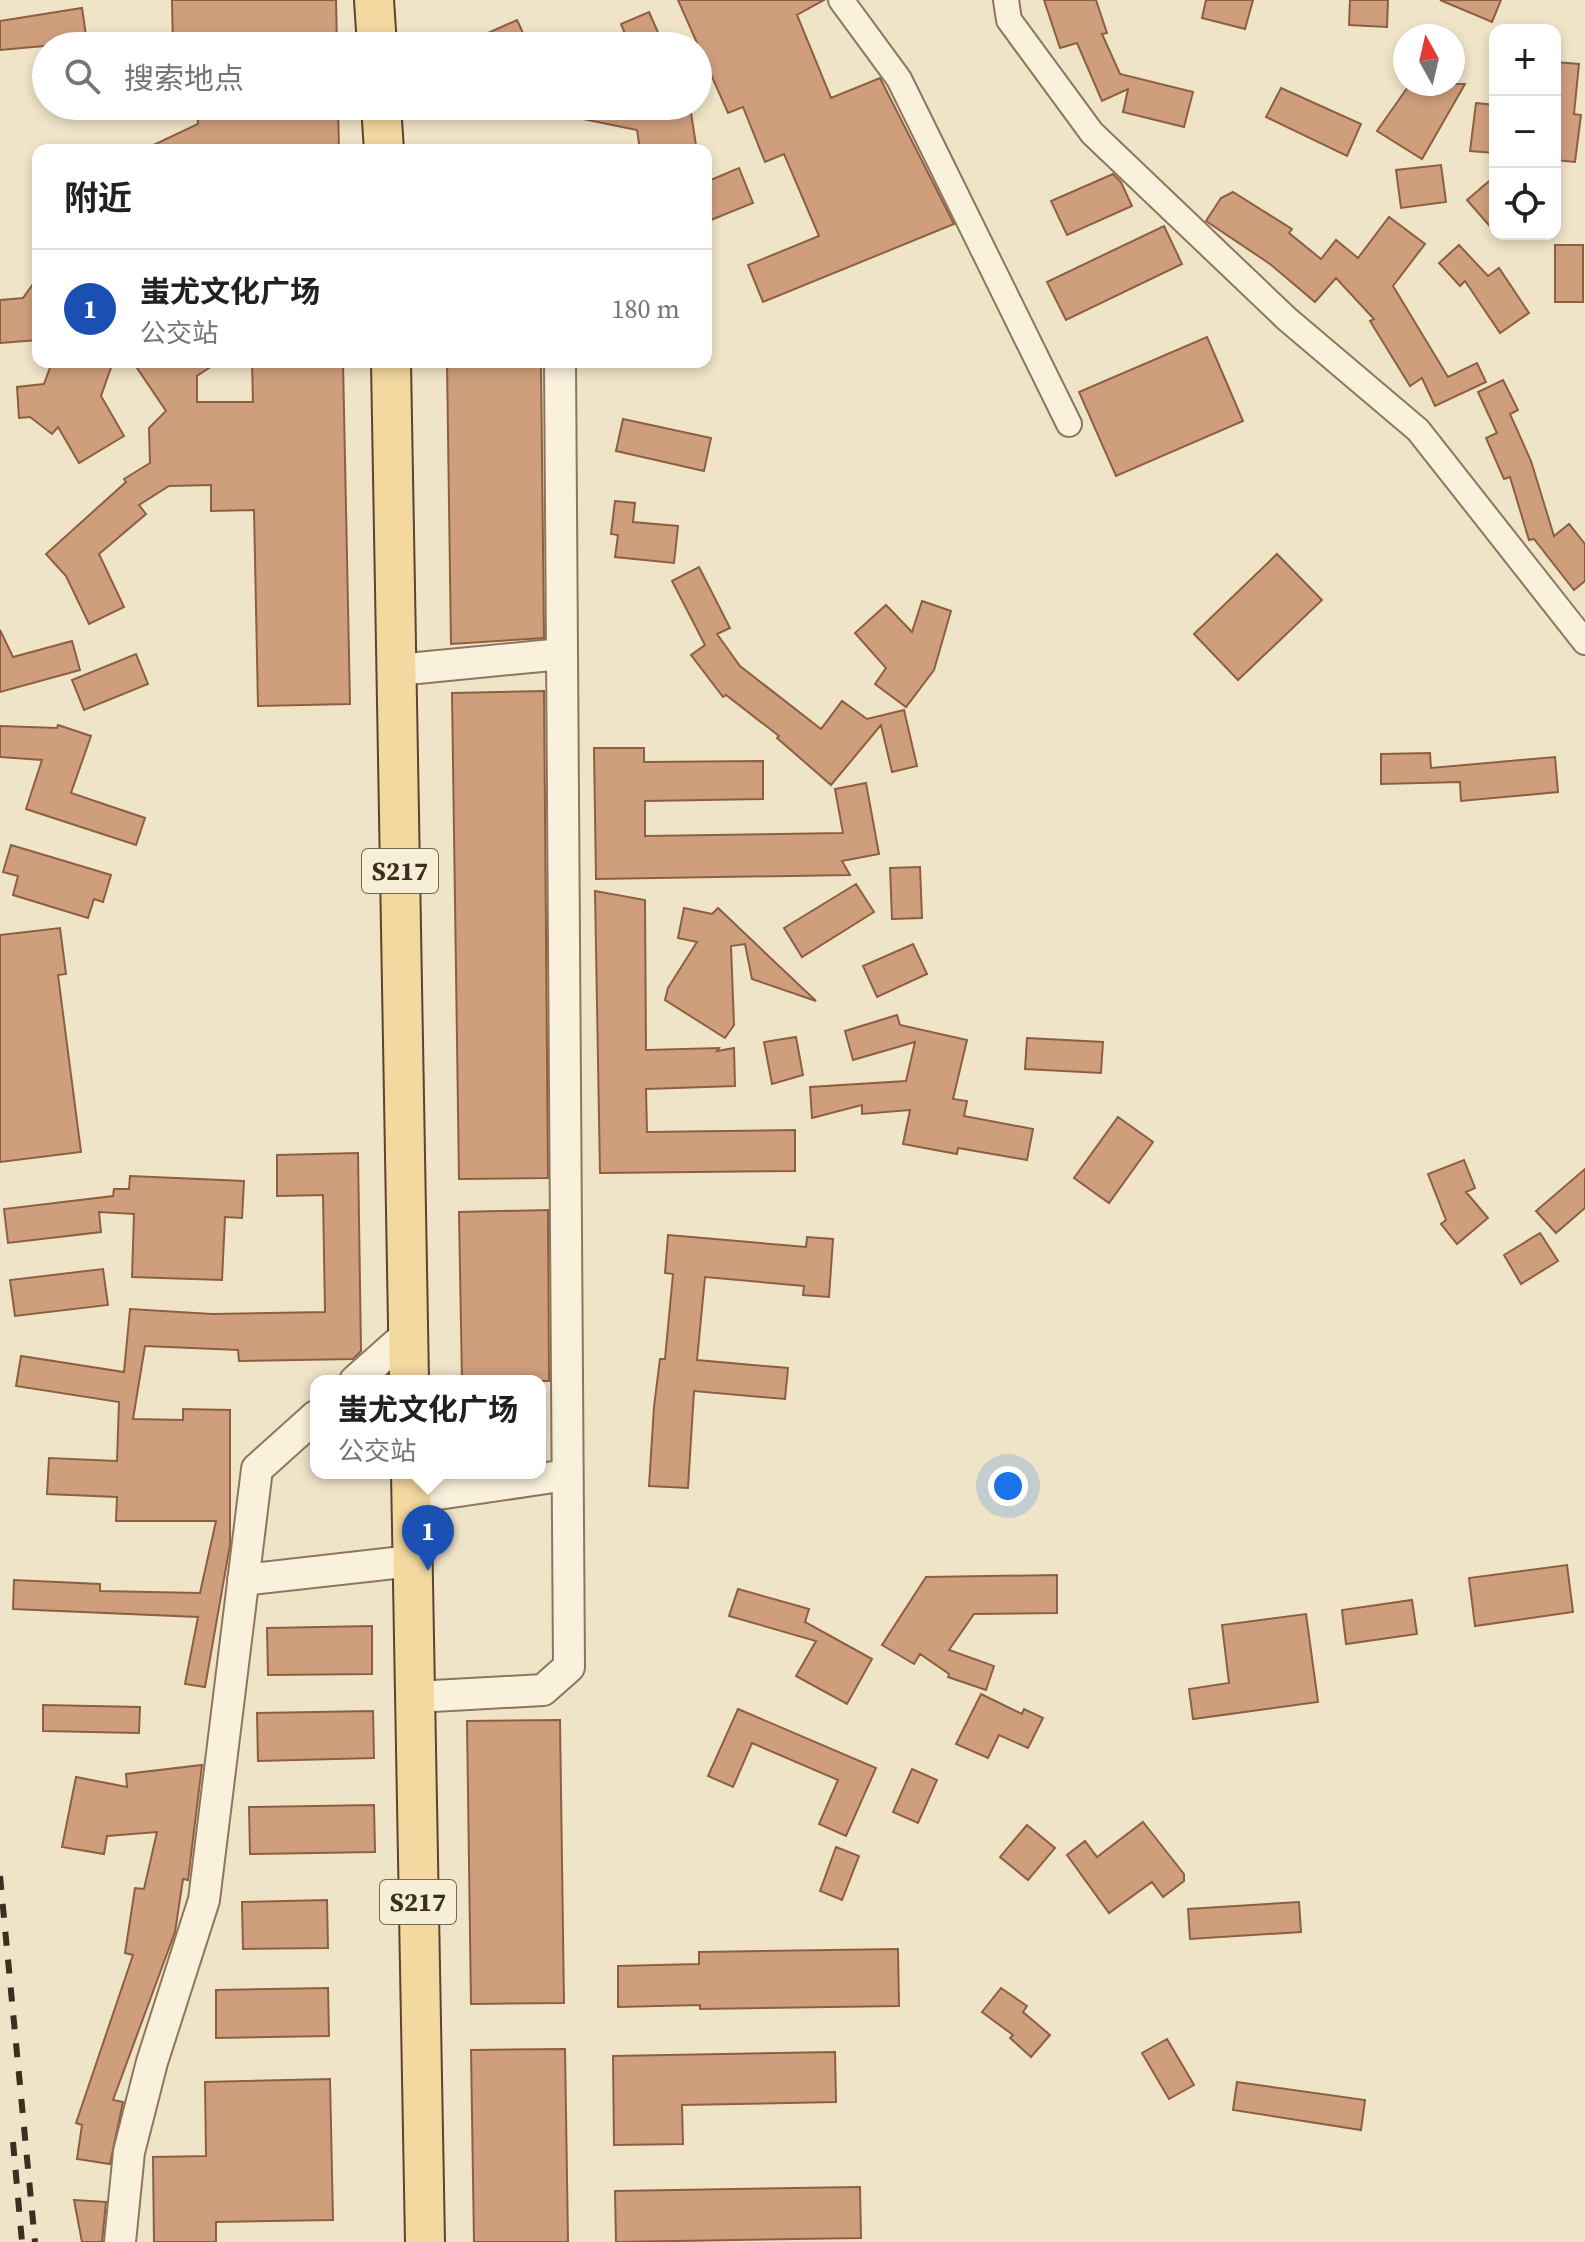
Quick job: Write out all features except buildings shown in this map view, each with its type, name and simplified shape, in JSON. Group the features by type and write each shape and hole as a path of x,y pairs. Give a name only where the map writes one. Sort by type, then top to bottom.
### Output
{"main road":[{"path":"374,0 376,32"},
{"path":"382,120 384,144"},
{"name":"S217","path":"391,368 409,1375"},
{"name":"S217","path":"411,1486 425,2242"}],"street":[{"path":"841,0 899,79 1069,424"},
{"path":"1006,0 1009,20 1092,133 1287,319 1418,430 1585,642"},
{"path":"415,1697 543,1690 569,1667 560,368"},
{"path":"397,670 562,654"},
{"path":"362,1375 408,1334"},
{"path":"120,2242 129,2152 152,2062 204,1900 257,1469 310,1421"},
{"path":"546,1476 567,1475"},
{"path":"411,1486 510,1479"},
{"path":"243,1580 412,1561"}],"railway":[{"path":"0,1876 35,2242"},
{"path":"13,2142 22,2242"}],"place":[{"name":"蚩尤文化广场","path":"428,1571"}]}
